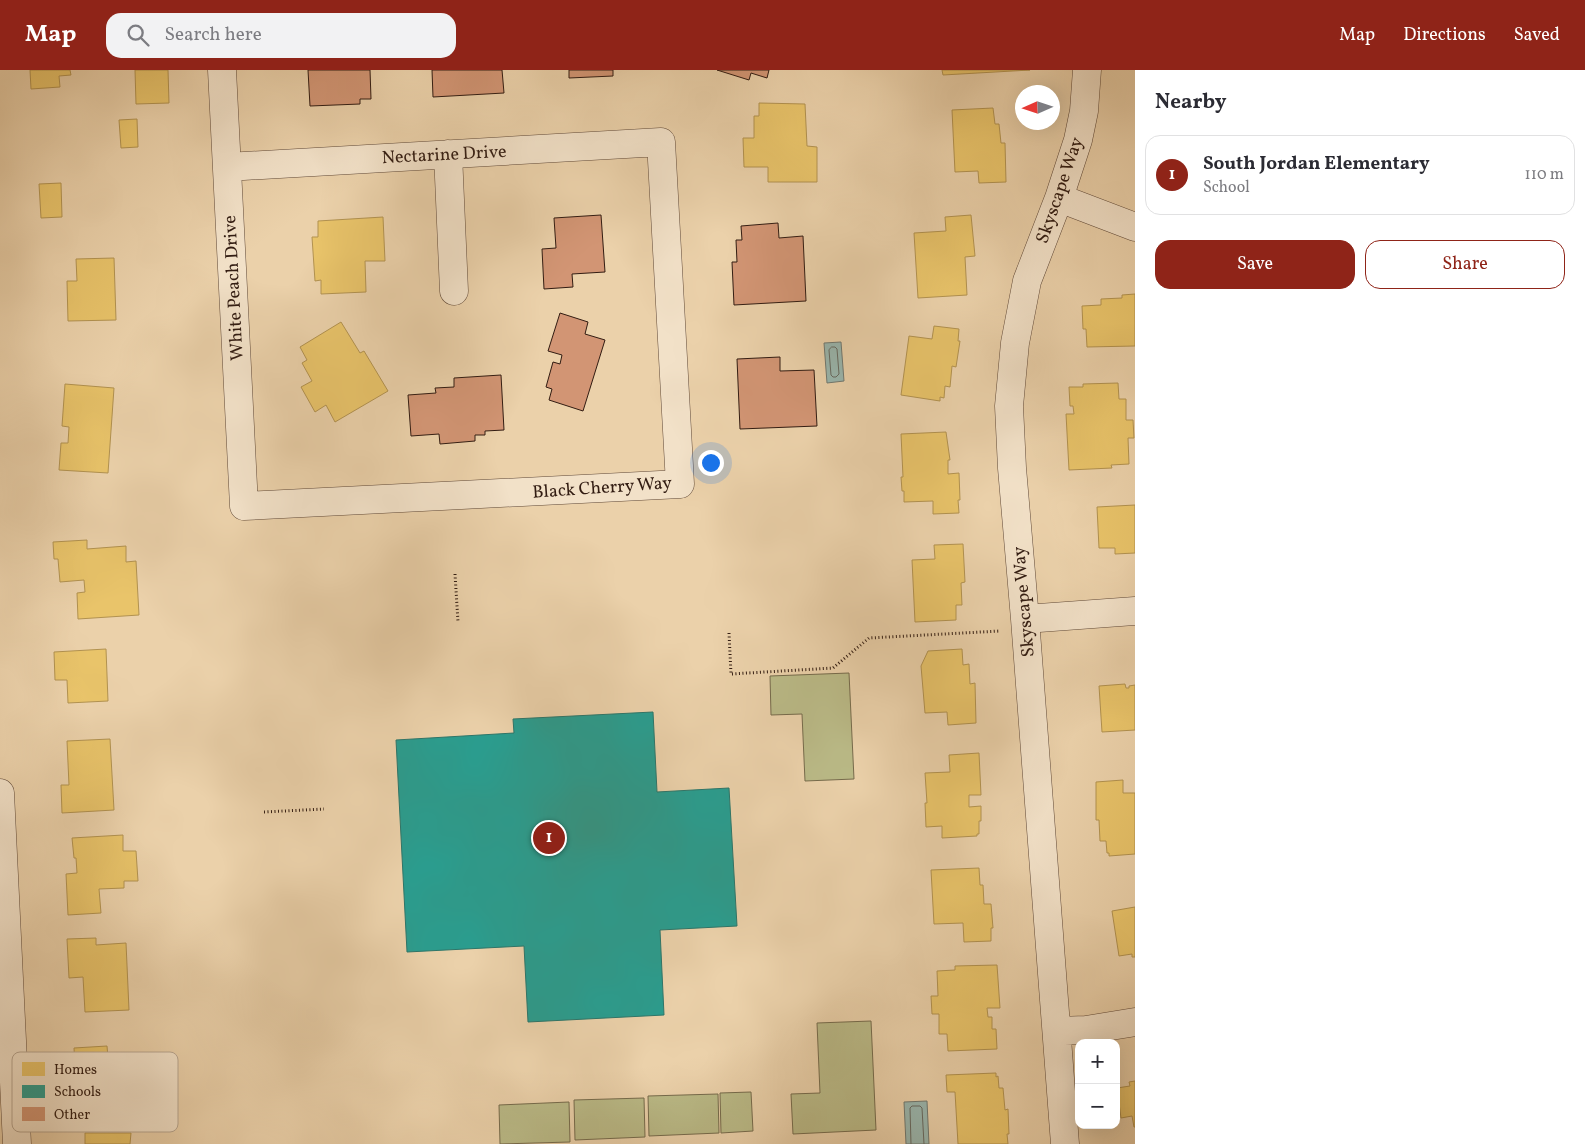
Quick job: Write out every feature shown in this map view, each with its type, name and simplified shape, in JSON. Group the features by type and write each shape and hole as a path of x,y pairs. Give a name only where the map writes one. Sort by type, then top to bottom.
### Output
{"street":[{"name":"White Peach Drive","path":"222,70 244,506"},
{"name":"Skyscape Way","path":"1066,1144 1012,468 1009,406 1015,343 1027,281 1059,198 1078,140 1084,111 1087,70"},
{"name":"Nectarine Drive","path":"227,167 661,142"},
{"name":"Black Cherry Way","path":"244,506 680,484 661,142"},
{"path":"448,154 454,291"},
{"path":"1059,198 1135,226"},
{"path":"1025,619 1135,611"},
{"path":"0,793 13,1052"},
{"path":"1057,1031 1086,1030 1135,1022"}],"path":[{"path":"455,574 458,622"},
{"path":"728,632 731,674 833,668 869,638 1000,630"},
{"path":"264,812 324,809"}],"green space":[{"path":"849,673 854,779 805,781 802,714 771,715 770,676"},
{"path":"871,1021 876,1130 793,1134 791,1094 820,1093 817,1023"},
{"path":"751,1092 753,1131 721,1133 720,1093"},
{"path":"718,1094 719,1133 649,1136 648,1096"},
{"path":"644,1098 645,1137 575,1140 574,1100"},
{"path":"569,1102 570,1142 500,1144 499,1105"}],"water":[{"path":"841,342 844,381 827,383 824,343"},
{"path":"927,1101 929,1144 906,1144 904,1102"}],"building: Homes":[{"path":"30,70 70,70 71,75 59,76 60,87 31,89"},
{"path":"135,70 168,70 169,103 136,104"},
{"path":"942,70 1030,70 943,75"},
{"path":"759,103 805,104 807,146 817,147 817,182 768,182 768,167 744,167 743,138 754,138 754,116 759,116"},
{"path":"993,108 995,124 999,124 1001,143 1005,143 1006,182 979,183 978,171 955,172 952,110"},
{"path":"137,119 138,147 121,148 119,120"},
{"path":"61,183 62,217 41,218 39,184"},
{"path":"971,215 975,256 965,257 967,295 918,298 914,233 946,231 945,217"},
{"path":"383,217 385,261 365,261 366,292 321,294 321,280 315,281 312,237 318,237 318,221"},
{"path":"114,258 116,320 68,321 67,281 77,281 76,259"},
{"path":"1135,294 1135,346 1087,347 1086,329 1083,329 1082,306 1101,305 1101,299 1122,298 1122,295"},
{"path":"341,322 360,353 364,351 388,391 335,422 326,405 315,412 301,387 312,381 302,363 307,360 300,347"},
{"path":"934,326 959,329 958,341 960,341 956,367 952,366 950,387 945,386 944,398 940,397 940,401 901,395 909,336 932,339"},
{"path":"1118,383 1119,399 1126,399 1126,420 1133,420 1134,438 1128,438 1129,464 1111,465 1112,468 1069,470 1066,414 1074,414 1073,406 1070,406 1069,387 1083,387 1083,384"},
{"path":"65,384 114,388 108,473 59,470 61,443 68,443 69,427 62,426"},
{"path":"946,432 950,460 948,460 948,474 959,473 959,513 933,514 933,501 904,502 901,477 903,477 901,434"},
{"path":"1135,505 1135,553 1115,554 1115,548 1099,548 1097,507"},
{"path":"87,540 87,549 126,546 126,562 136,561 139,615 78,619 77,593 85,592 84,580 60,582 58,559 54,559 53,542"},
{"path":"963,544 965,582 961,583 962,605 956,605 956,620 915,622 912,560 935,559 934,545"},
{"path":"106,649 108,701 68,703 67,680 55,680 54,652"},
{"path":"962,649 963,665 969,664 970,684 975,683 976,723 948,725 947,712 925,713 921,666 928,651"},
{"path":"1125,684 1126,688 1135,685 1135,730 1102,732 1099,686"},
{"path":"110,739 114,810 62,813 61,785 69,785 67,741"},
{"path":"979,753 981,795 969,795 969,807 981,806 979,834 977,836 942,838 942,826 926,827 925,773 950,772 949,755"},
{"path":"1123,780 1123,793 1135,793 1135,854 1109,856 1106,841 1100,841 1099,820 1096,820 1096,782"},
{"path":"123,835 123,851 136,851 138,881 124,881 124,888 99,889 101,913 68,915 66,874 77,873 72,838"},
{"path":"979,868 980,885 983,885 984,904 991,904 993,928 991,928 991,941 964,942 963,923 934,924 931,870"},
{"path":"1135,907 1135,957 1132,957 1132,954 1119,956 1112,911"},
{"path":"96,938 96,945 126,943 129,1010 85,1012 83,977 69,978 67,939"},
{"path":"997,965 1000,1008 987,1008 988,1017 992,1017 992,1029 996,1029 997,1049 948,1051 947,1034 939,1034 939,1014 932,1014 931,996 938,996 937,971 955,970 955,966"},
{"path":"107,1046 108,1052 74,1052 74,1048"},
{"path":"996,1073 999,1088 1003,1088 1005,1110 1008,1109 1008,1144 958,1144 955,1092 947,1092 946,1075"},
{"path":"1135,1081 1135,1127 1132,1116 1121,1118 1120,1110 1120,1088 1130,1086 1129,1082"},
{"path":"85,1133 131,1133 130,1144 85,1144"}],"building: Schools":[{"path":"653,712 657,792 729,788 737,926 660,930 664,1015 528,1022 524,946 407,952 396,740 514,733 513,719"}],"building: Other":[{"path":"308,70 370,70 371,99 360,99 360,104 310,106"},
{"path":"432,70 502,70 504,93 433,97"},
{"path":"569,70 613,70 613,76 569,78"},
{"path":"717,70 769,70 767,78 751,73 749,80"},
{"path":"601,215 605,272 572,274 573,287 544,289 542,249 556,248 554,218"},
{"path":"778,223 779,238 803,236 806,301 734,305 732,262 737,262 736,240 742,240 741,226"},
{"path":"560,313 588,322 585,334 605,340 583,411 549,400 552,389 546,387 553,362 560,364 562,355 548,351"},
{"path":"780,357 780,371 814,370 817,426 740,429 737,359"},
{"path":"501,375 504,430 485,431 485,435 475,435 475,441 440,444 439,434 411,436 408,395 436,393 435,388 454,387 454,378"}],"place":[{"name":"South Jordan Elementary","path":"549,838"}]}
